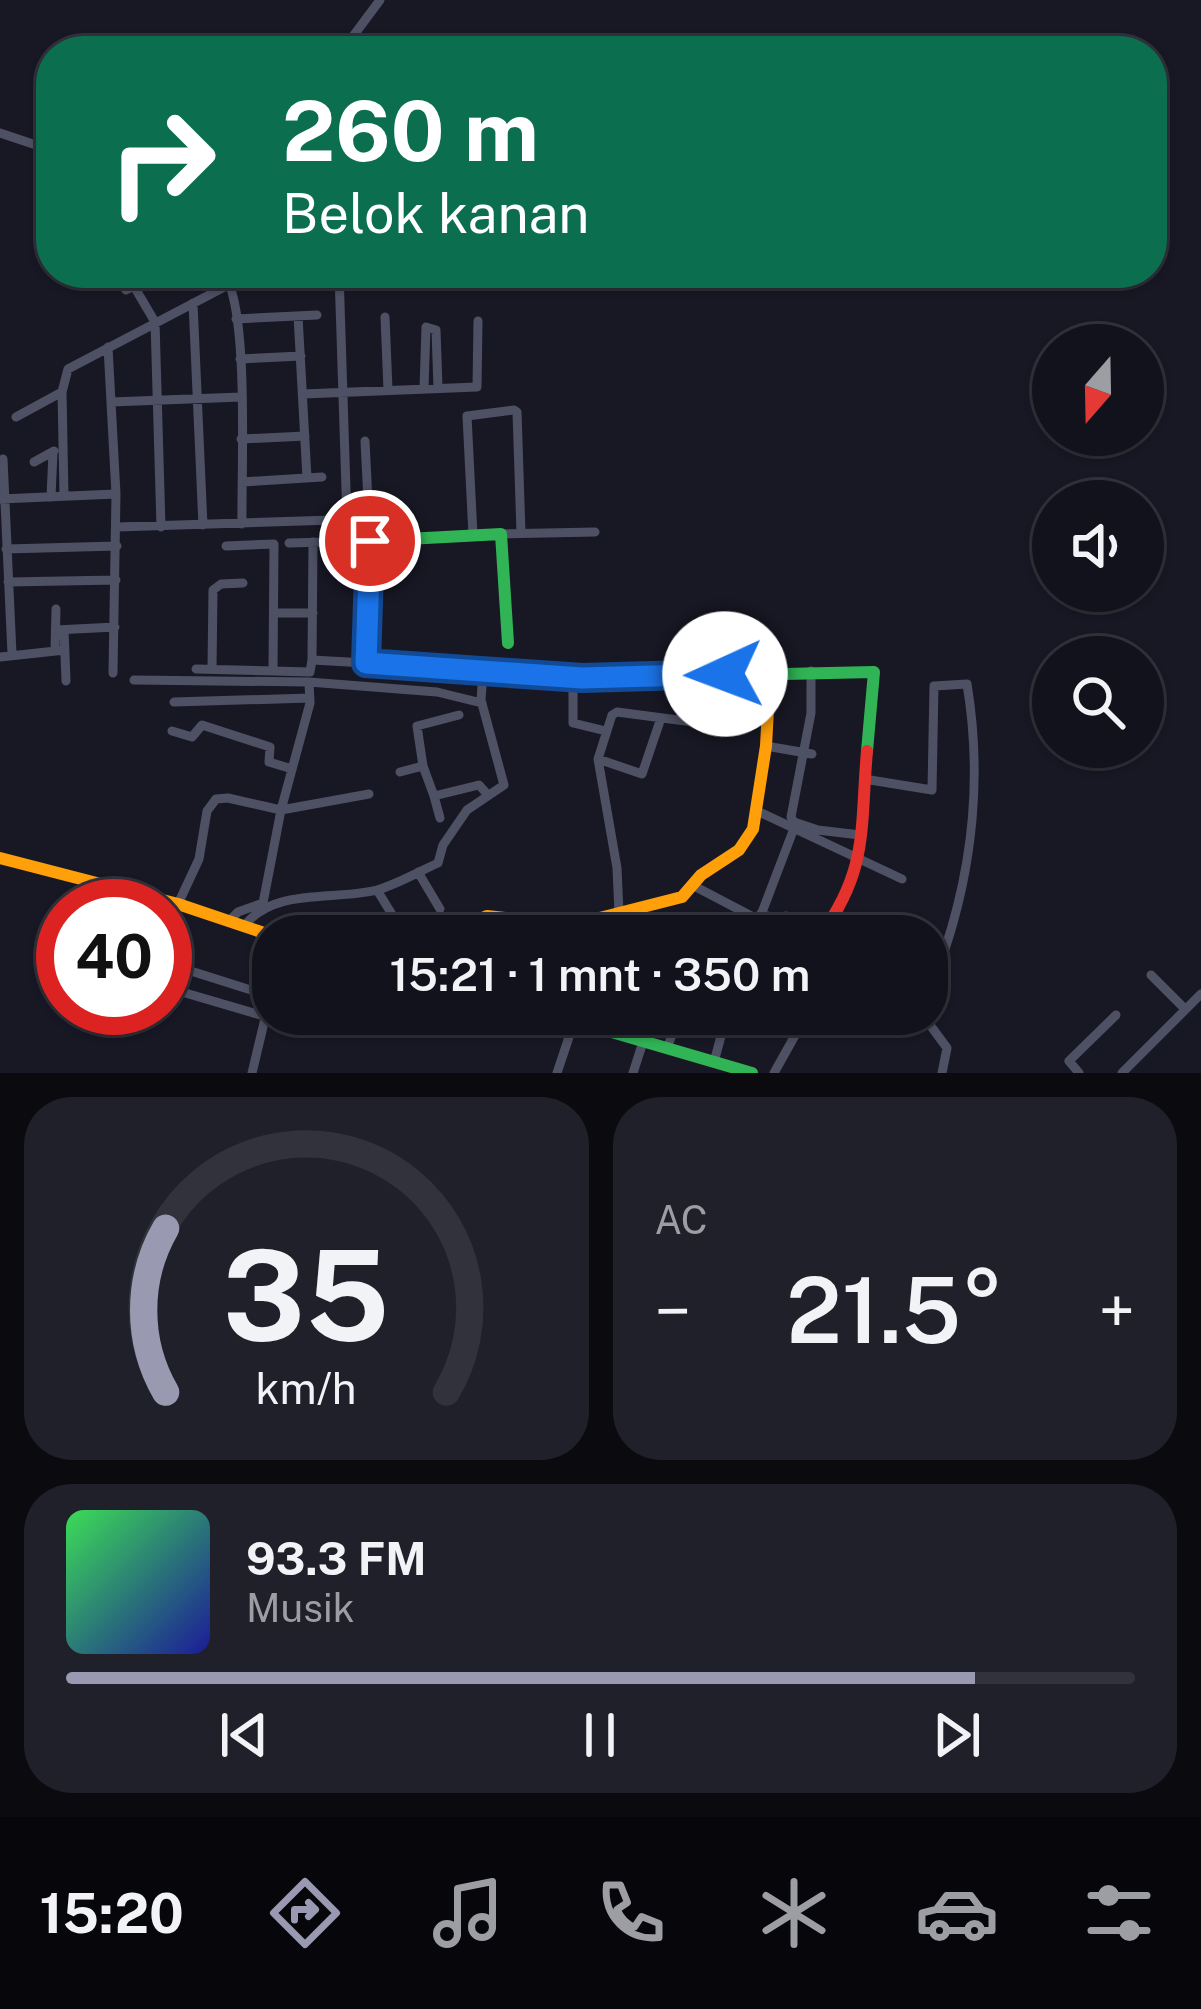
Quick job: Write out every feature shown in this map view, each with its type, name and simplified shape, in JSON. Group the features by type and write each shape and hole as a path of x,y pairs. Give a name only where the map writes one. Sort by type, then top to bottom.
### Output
{"street":[{"path":"353,36 380,0"},
{"path":"0,133 36,145"},
{"path":"122,288 135,288 155,322 161,526"},
{"path":"64,496 62,392 68,369 226,288"},
{"path":"233,288 240,359 242,524"},
{"path":"339,288 347,520"},
{"path":"194,303 202,525"},
{"path":"236,319 316,315"},
{"path":"298,316 307,478"},
{"path":"385,317 388,390"},
{"path":"303,394 478,386 478,321"},
{"path":"424,388 426,327 436,330 438,388"},
{"path":"108,347 117,546 113,673"},
{"path":"240,359 301,356"},
{"path":"16,417 62,392"},
{"path":"111,402 241,398"},
{"path":"472,535 467,414 514,410 518,412 521,533"},
{"path":"241,439 305,436"},
{"path":"365,441 370,541 366,663"},
{"path":"34,462 64,445"},
{"path":"51,497 52,452"},
{"path":"3,459 6,656 60,651"},
{"path":"242,482 322,477"},
{"path":"3,499 116,494"},
{"path":"116,527 365,519"},
{"path":"370,541 595,532"},
{"path":"501,534 508,644"},
{"path":"196,669 310,671 314,542"},
{"path":"289,543 327,542"},
{"path":"226,546 274,544 273,671"},
{"path":"6,549 117,546"},
{"path":"8,582 116,580"},
{"path":"212,668 214,590 221,584 243,584"},
{"path":"56,609 66,681"},
{"path":"274,613 313,613"},
{"path":"60,630 115,627"},
{"path":"312,660 573,677 874,673 860,835 863,859 832,915"},
{"path":"812,671 807,753 792,820 818,830 860,835"},
{"path":"244,926 256,911 277,903 377,890 438,863 443,845 466,810 505,783 482,703 483,672"},
{"path":"616,915 678,900 705,872 744,844 759,802 770,672"},
{"path":"573,677 573,723 606,731"},
{"path":"134,680 309,682 437,692 482,703"},
{"path":"229,921 238,912 263,903 310,698 309,682"},
{"path":"864,779 932,790 934,686 967,684 973,832 948,944"},
{"path":"174,702 310,698"},
{"path":"620,914 598,759 606,731 615,712 701,723"},
{"path":"440,818 416,727 459,715"},
{"path":"598,759 641,775 661,718"},
{"path":"172,731 194,736 202,724 270,747 269,762 292,769"},
{"path":"766,746 807,753"},
{"path":"400,772 423,766"},
{"path":"434,796 479,785 488,795"},
{"path":"189,879 202,850 212,802 228,798 281,810 369,794"},
{"path":"759,802 794,831 902,879"},
{"path":"761,915 794,831"},
{"path":"0,858 81,879"},
{"path":"418,872 440,909"},
{"path":"694,886 756,915"},
{"path":"377,890 392,915"},
{"path":"192,909 252,929"},
{"path":"194,972 252,987"},
{"path":"1151,975 1185,1009"},
{"path":"192,994 252,1011"},
{"path":"1122,1073 1201,994"},
{"path":"1078,1073 1069,1061 1116,1015"},
{"path":"252,1073 261,1035"},
{"path":"557,1073 570,1035"},
{"path":"617,1035 752,1073"},
{"path":"667,1048 672,1035"},
{"path":"720,1067 724,1035"},
{"path":"774,1073 795,1035"},
{"path":"937,1035 947,1048 942,1073"},
{"path":"633,1073 643,1042"}],"traffic: fast":[{"path":"508,643 501,534 370,541 366,663 613,678 874,672 867,751"},
{"path":"622,1035 752,1073"}],"traffic: slow":[{"path":"611,915 682,897 701,875 739,850 753,829 766,746 770,672"},
{"path":"0,858 178,904 252,929"}],"traffic: jam":[{"path":"834,915 855,869 867,751"}],"route":[{"path":"370,541 366,663 582,678 725,674"}]}
